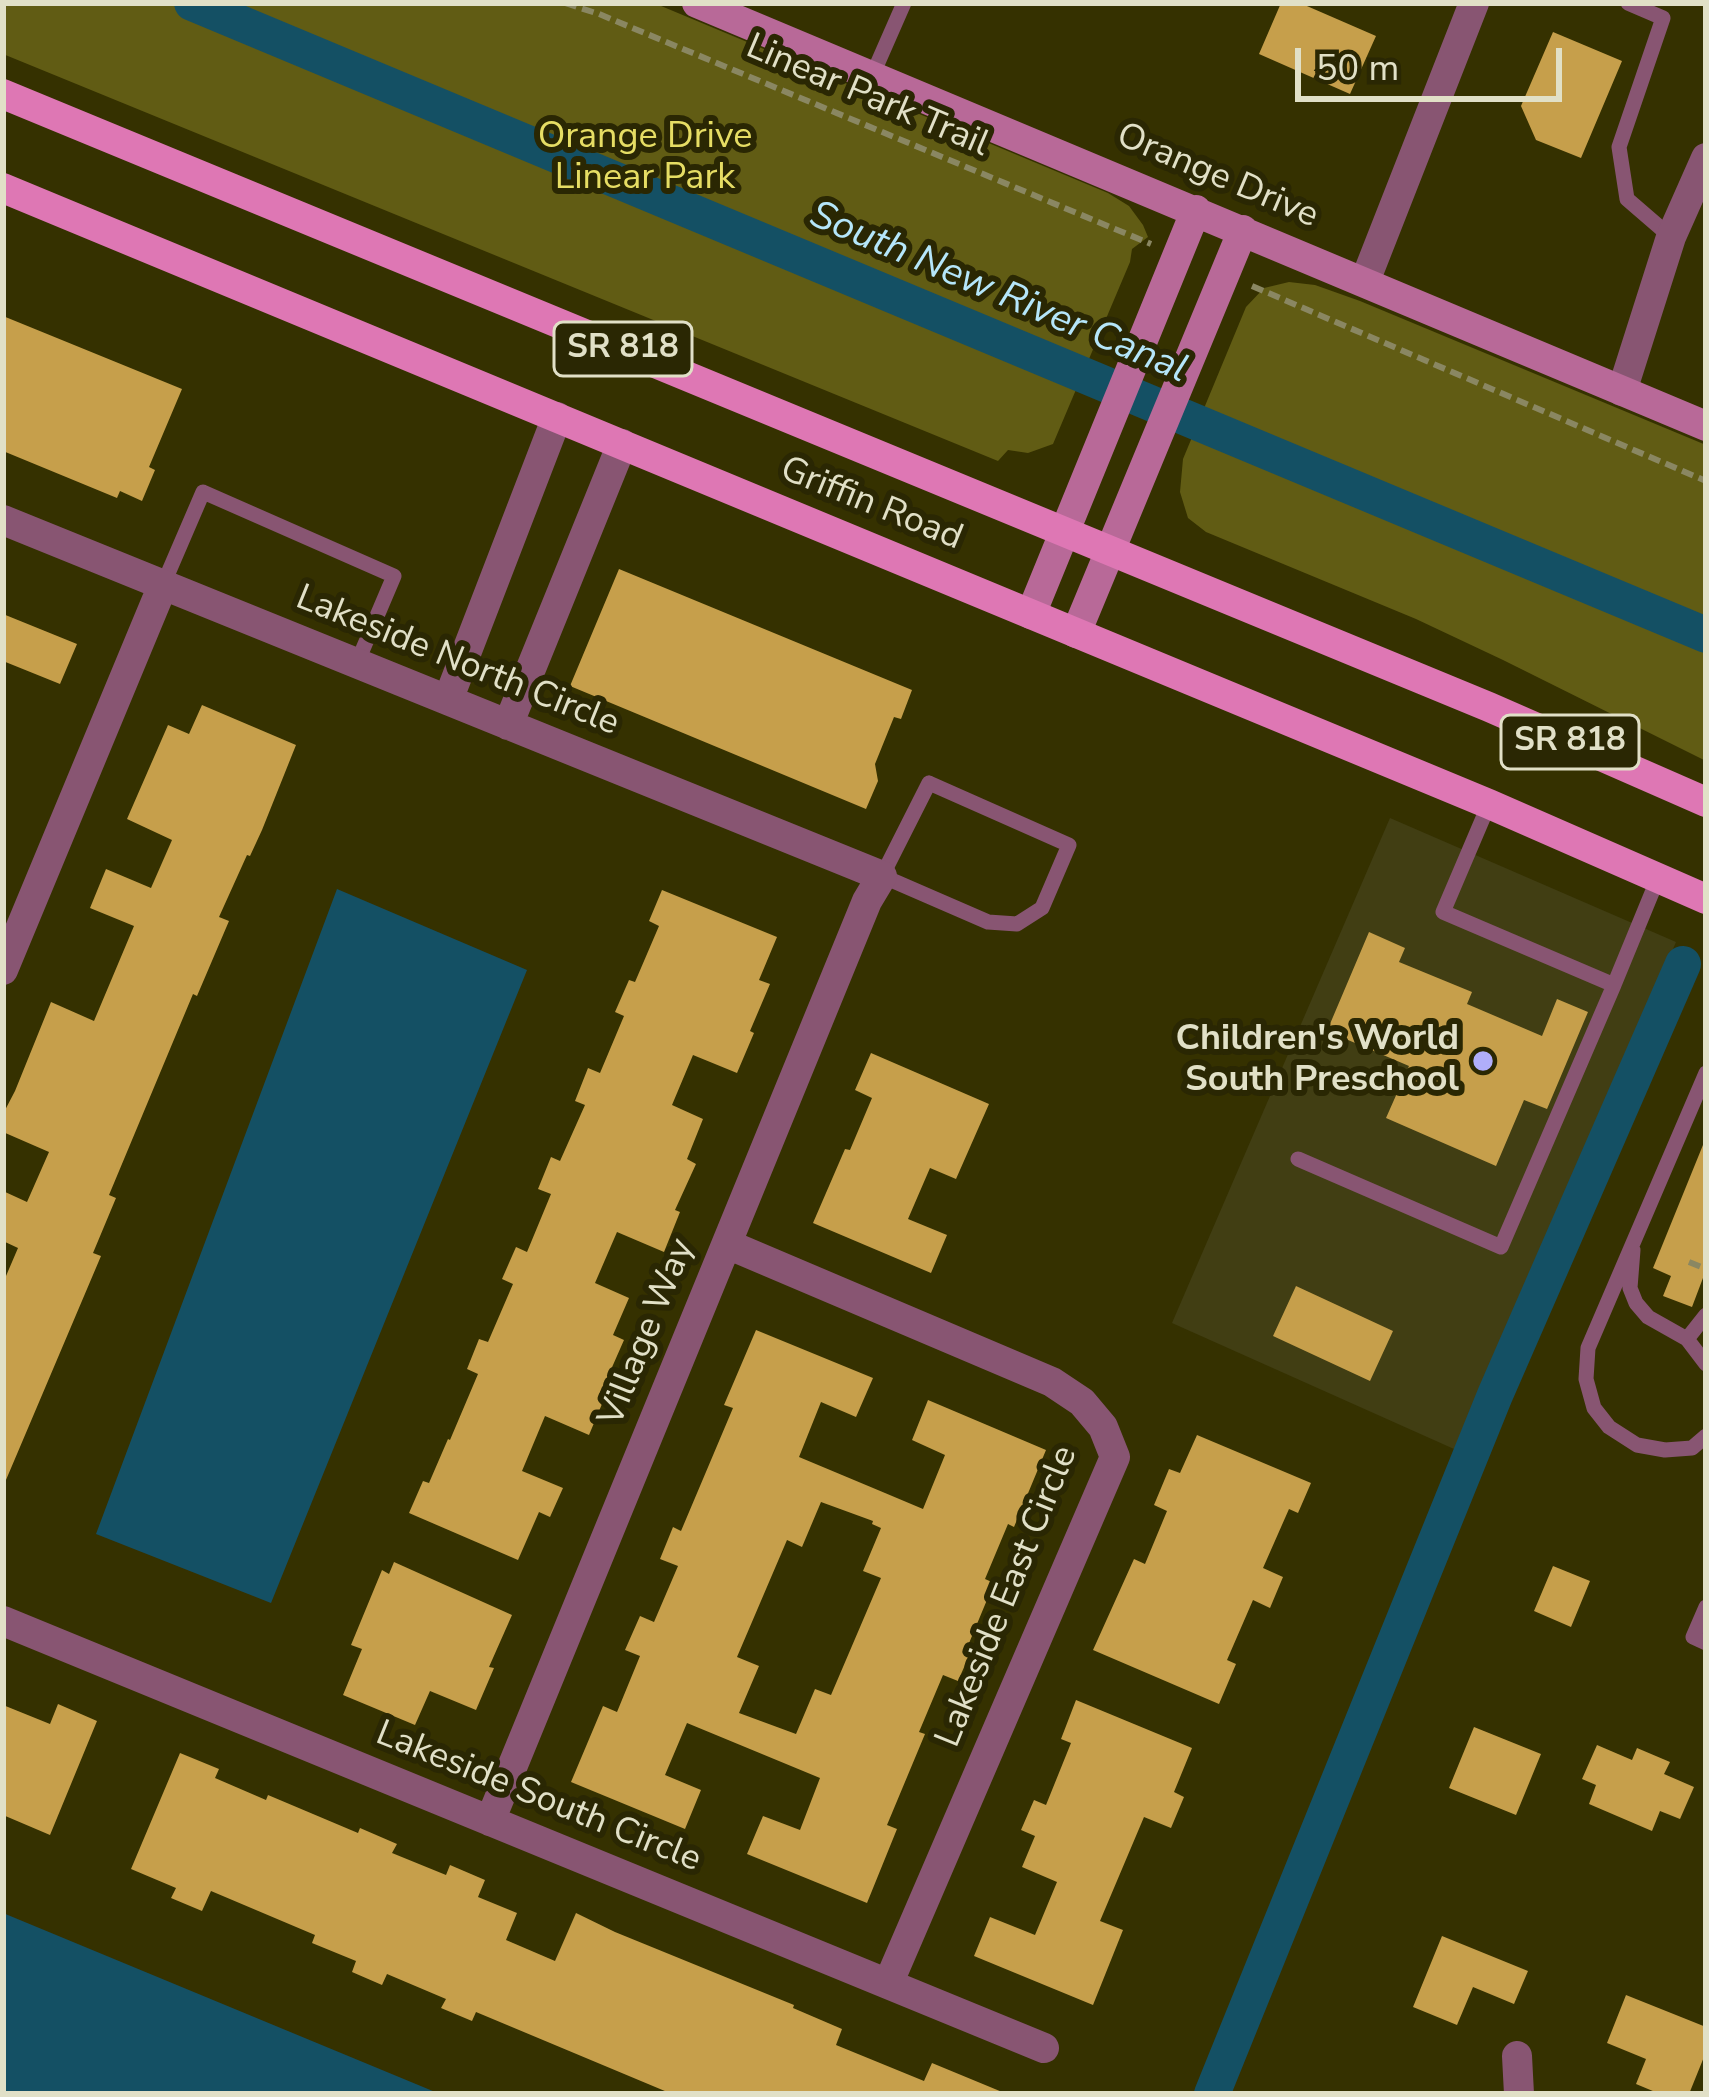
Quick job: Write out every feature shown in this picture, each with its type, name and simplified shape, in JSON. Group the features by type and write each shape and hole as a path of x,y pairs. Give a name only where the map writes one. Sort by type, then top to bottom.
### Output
{"main road":[{"name":"Griffin Road","path":"3,94 1489,707 1706,802"},
{"name":"Griffin Road","path":"3,188 1489,804 1706,899"}],"street":[{"name":"Orange Drive","path":"697,3 733,10 872,76 1706,426"},
{"path":"1365,281 1474,3"},
{"path":"1622,392 1671,237 1706,158"},
{"path":"1031,614 1196,211"},
{"path":"1076,633 1243,230"},
{"path":"448,700 557,417"},
{"path":"508,725 622,444"},
{"name":"Lakeside North Circle","path":"3,520 881,876"},
{"path":"3,970 163,585"},
{"name":"Village Way","path":"490,1821 881,876"},
{"name":"Lakeside East Circle","path":"727,1244 1052,1382 1082,1402 1102,1427 1115,1457 888,1984"},
{"name":"Lakeside South Circle","path":"3,1622 1044,2048"},
{"path":"1517,2056 1519,2094"}],"lane":[{"path":"872,76 904,3"},
{"path":"1628,3 1663,18 1619,146 1627,199 1671,237"},
{"path":"163,585 203,492 394,576 357,663"},
{"path":"929,783 1069,844 1042,908 1017,924 988,922 881,876 929,783"},
{"path":"1489,804 1443,912 1614,985"},
{"path":"1298,1159 1501,1247 1658,878"},
{"path":"1706,1073 1588,1348 1586,1379 1594,1408 1609,1427 1637,1445 1692,1448 1706,1436"},
{"path":"1635,1235 1630,1288 1636,1303 1648,1317 1687,1340 1706,1364"},
{"path":"1687,1340 1706,1315"},
{"path":"1706,1606 1693,1637 1706,1642"}],"path":[{"name":"Linear Park Trail","path":"566,3 1148,243"},
{"path":"1256,288 1706,481"},
{"path":"1688,1262 1706,1270"}],"shaded area":[{"path":"1390,818 1676,942 1525,1292 1463,1453 1172,1323"}],"green space":[{"name":"Orange Drive Linear Park","path":"3,3 654,3 1108,193 1129,206 1148,237 1132,249 1053,444 1028,453 1008,450 998,461 3,54"},
{"path":"1289,282 1315,285 1360,301 1706,445 1706,761 1416,619 1206,532 1188,518 1180,492 1183,459 1246,307 1264,288"}],"water":[{"path":"337,889 527,970 271,1603 96,1534"},
{"path":"3,1913 440,2094 3,2094"}],"building":[{"path":"1281,3 1300,3 1376,36 1350,94 1259,54"},
{"path":"1553,32 1622,61 1581,158 1536,140 1521,106"},
{"path":"3,316 182,389 149,467 155,470 142,501 120,491 117,498 3,451"},
{"path":"619,569 912,690 901,719 894,717 875,764 878,781 866,809 570,686"},
{"path":"3,614 77,644 60,684 3,661"},
{"path":"202,705 296,745 262,830 219,917 229,921 197,996 193,994 109,1195 116,1198 93,1253 101,1256 3,1487 3,1283 18,1248 3,1241 3,1191 27,1202 49,1152 3,1132 3,1114 51,1002 94,1021 134,926 90,908 106,869 151,888 172,840 127,819 168,725 189,734"},
{"path":"662,890 777,937 759,980 770,984 737,1073 693,1055 672,1105 703,1119 687,1159 696,1164 675,1210 680,1212 664,1252 617,1232 595,1283 629,1298 613,1335 624,1340 589,1435 545,1416 522,1471 563,1488 550,1517 539,1512 518,1560 409,1513 423,1481 429,1483 478,1374 467,1369 479,1339 488,1342 513,1284 502,1279 516,1247 527,1252 551,1194 538,1189 551,1157 560,1161 585,1105 575,1101 588,1068 600,1073 624,1016 615,1012 629,980 635,982 659,926 649,921"},
{"name":"Children's World South Preschool","path":"1369,932 1405,948 1399,962 1472,992 1467,1004 1542,1036 1557,999 1588,1012 1547,1109 1524,1100 1496,1166 1386,1118 1409,1066 1327,1031"},
{"path":"871,1053 989,1104 956,1179 930,1168 908,1219 947,1235 931,1273 813,1223 872,1098 855,1090"},
{"path":"1705,1140 1706,1270 1692,1307 1663,1296 1671,1276 1653,1268"},
{"path":"1296,1286 1393,1331 1370,1381 1273,1336"},
{"path":"756,1330 873,1378 856,1417 821,1402 799,1457 923,1509 945,1455 912,1440 928,1400 1046,1450 1014,1527 1008,1524 985,1579 994,1583 958,1681 943,1675 919,1732 925,1734 887,1825 897,1829 867,1903 747,1854 763,1816 800,1830 820,1778 687,1723 665,1775 701,1790 685,1829 571,1782 603,1706 617,1712 640,1656 625,1650 640,1616 654,1622 678,1566 660,1559 673,1527 681,1531 733,1408 724,1405","holes":["821,1502 881,1528 863,1571 881,1578 831,1695 815,1689 796,1734 739,1713 759,1666 737,1657 787,1540 802,1547"]},
{"path":"1197,1435 1311,1483 1298,1513 1289,1509 1263,1568 1283,1577 1270,1608 1253,1600 1227,1660 1236,1664 1219,1704 1093,1650 1134,1559 1145,1564 1167,1511 1154,1505 1169,1469 1180,1473"},
{"path":"394,1562 512,1615 476,1710 430,1691 415,1725 343,1695 362,1649 351,1645 382,1570 389,1574"},
{"path":"1553,1566 1590,1581 1571,1627 1534,1611"},
{"path":"1076,1700 1192,1748 1174,1792 1184,1797 1171,1828 1144,1817 1100,1921 1123,1930 1093,2005 974,1956 990,1917 1035,1935 1057,1882 1022,1867 1035,1836 1021,1830 1034,1800 1046,1805 1071,1743 1061,1739"},
{"path":"58,1704 97,1721 50,1835 3,1815 3,1705 50,1724"},
{"path":"1474,1727 1541,1754 1516,1815 1449,1788"},
{"path":"1597,1745 1632,1760 1637,1748 1670,1762 1664,1774 1694,1787 1680,1819 1660,1811 1652,1831 1589,1804 1596,1785 1582,1779"},
{"path":"180,1753 219,1769 215,1778 266,1800 268,1795 397,1844 392,1853 446,1875 450,1865 485,1880 478,1897 517,1913 506,1940 555,1961 576,1913 842,2029 836,2045 924,2081 932,2063 1007,2094 672,2094 476,2012 472,2021 441,2008 446,1999 387,1974 382,1985 352,1972 356,1961 312,1943 315,1935 211,1891 202,1911 171,1898 176,1888 131,1869"},
{"path":"1442,1936 1528,1971 1514,2004 1473,1987 1457,2025 1413,2007"},
{"path":"1626,1995 1706,2027 1706,2052 1689,2094 1660,2094 1636,2084 1646,2059 1607,2043"}],"waterway":[{"name":"South New River Canal","path":"192,3 1706,635"},
{"path":"1212,2094 1495,1395 1683,964"}],"place":[{"name":"Children's World South Preschool","path":"1483,1061"}]}
